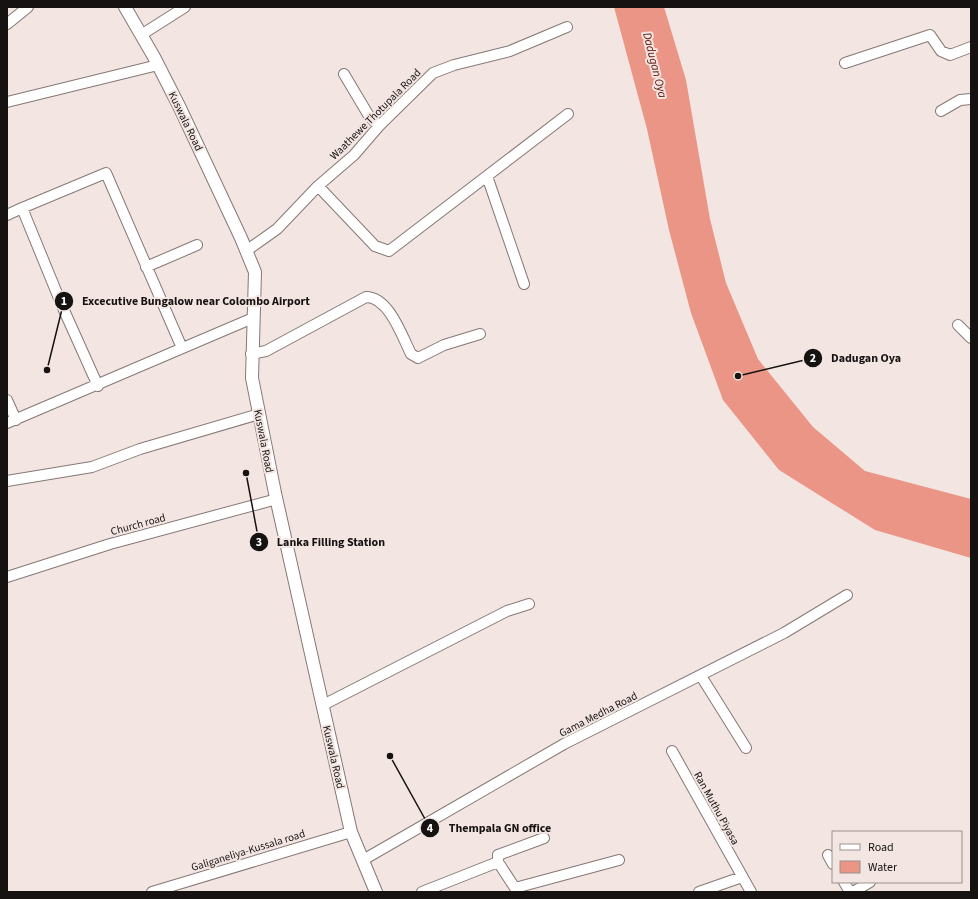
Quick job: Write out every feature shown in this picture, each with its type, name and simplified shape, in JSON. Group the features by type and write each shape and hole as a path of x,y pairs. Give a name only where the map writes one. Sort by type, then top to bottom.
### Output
{"street":[{"path":"7,24 28,7"},
{"name":"Kuswala Road","path":"125,7 158,65 255,272 251,354 252,378 259,414 276,499 351,832 376,892"},
{"path":"141,35 185,7"},
{"name":"Waathewe Thotupala Road","path":"246,251 277,229 318,186 354,155 379,126 433,73 454,65 510,51 567,27"},
{"path":"845,63 930,35 941,51 950,55 971,47"},
{"path":"7,102 158,65"},
{"path":"344,74 369,116 379,126"},
{"path":"941,111 960,100 971,99"},
{"path":"318,186 375,246 389,251 568,114"},
{"path":"7,215 106,173 182,348"},
{"path":"487,176 524,284"},
{"path":"22,208 63,308 98,386"},
{"path":"146,267 197,245"},
{"path":"251,354 266,351 366,297 374,297 385,304 411,354 418,358 444,345 480,334"},
{"path":"7,400 11,422 98,386 253,318"},
{"path":"958,325 971,338"},
{"path":"7,481 92,467 140,449 259,414"},
{"name":"Church road","path":"7,577 110,544 276,499"},
{"name":"Gama Medha Road","path":"363,860 564,744 784,633 847,594"},
{"path":"323,706 507,611 529,604"},
{"path":"701,676 746,748"},
{"name":"Ran Muthu Piyasa","path":"672,751 751,892"},
{"name":"Galiganeliya-Kussala road","path":"152,892 351,832"},
{"path":"544,838 498,855 498,862 515,888 619,860"},
{"path":"422,892 498,862"},
{"path":"699,892 742,877"},
{"path":"182,892 185,882"},
{"path":"845,883 851,892 868,883"}],"water":[{"path":"614,7 664,7 686,80 710,219 726,283 758,359 813,427 865,471 971,499 971,558 875,530 779,470 723,400 691,313 669,230 647,129"}],"place":[{"name":"Excecutive Bungalow near Colombo Airport","path":"47,370"},
{"name":"Dadugan Oya","path":"738,376"},
{"name":"Lanka Filling Station","path":"246,473"},
{"name":"Thempala GN office","path":"390,756"}]}
